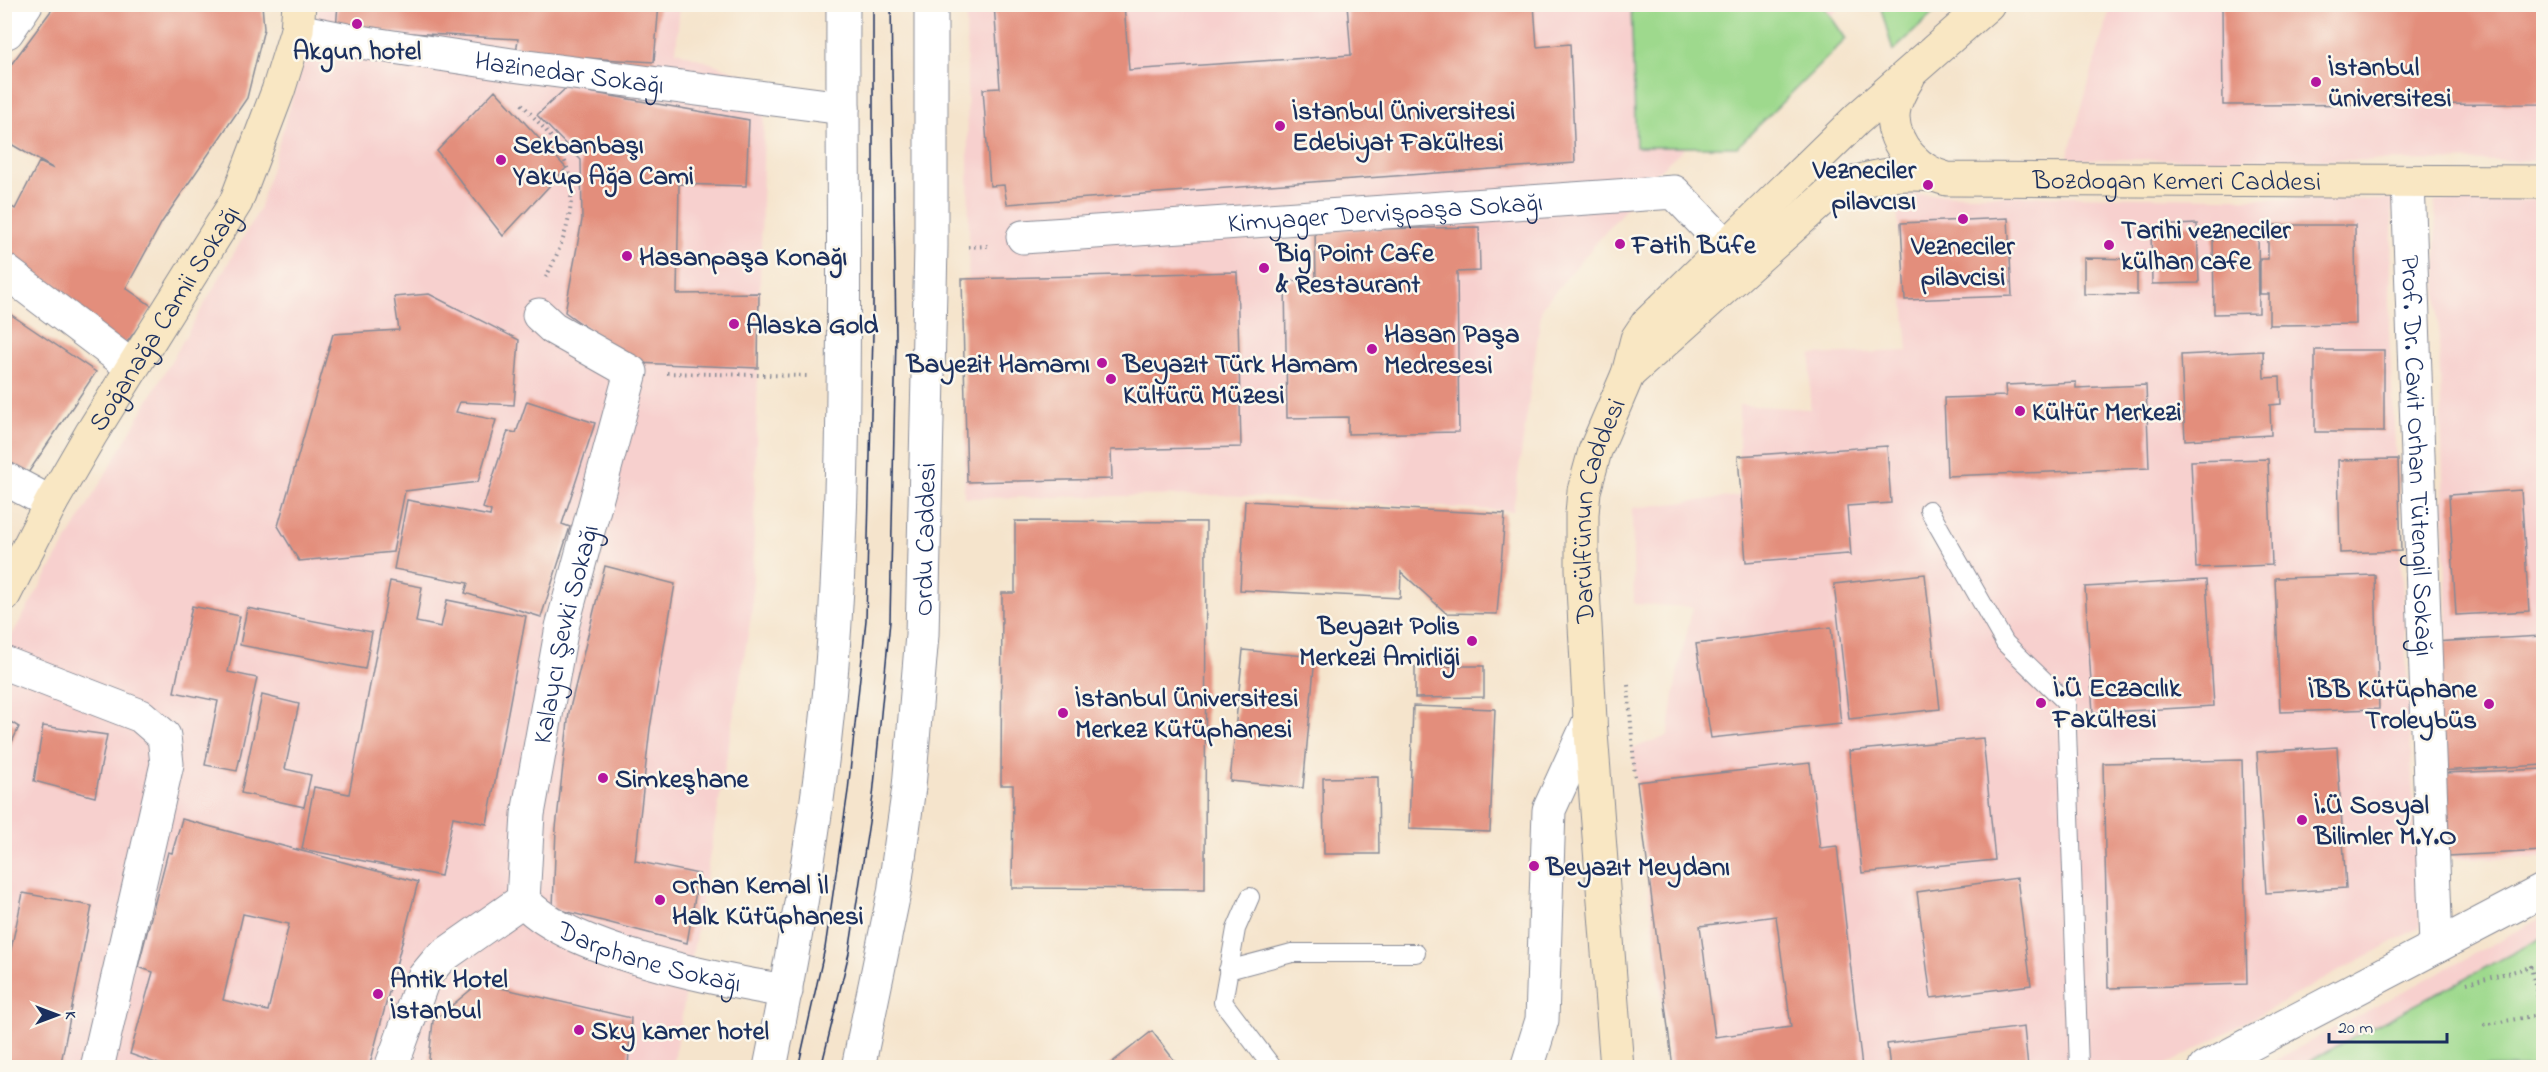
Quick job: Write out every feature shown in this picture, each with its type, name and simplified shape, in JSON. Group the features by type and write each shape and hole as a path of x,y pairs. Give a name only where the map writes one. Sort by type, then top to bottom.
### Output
{"main road":[{"name":"Darülfünun Caddesi","path":"1617,1068 1590,720 1582,569 1584,491 1595,451 1628,374 1637,339 1647,324 1857,119 1988,4"},
{"name":"Soğanağa Camii Sokağı","path":"4,595 51,503 132,367 236,202 278,91 298,17"},
{"path":"1910,73 1898,95 1893,116 1897,136 1910,158 1932,175"},
{"name":"Bozdogan Kemeri Caddesi","path":"1628,374 1658,350 1700,308 1830,192 1870,177 1903,173 1947,178 2544,182"}],"street":[{"path":"7,32 26,4"},
{"path":"770,1068 786,990 819,794 832,664 843,377 843,4"},
{"name":"Ordu Caddesi","path":"858,1068 894,893 909,787 922,635 931,246 931,4"},
{"name":"Hazinedar Sokağı","path":"298,17 347,40 512,65 843,108"},
{"name":"Prof. Dr. Cavit Orhan Tütengil Sokağı","path":"2408,182 2436,946"},
{"name":"Kimyager Dervişpaşa Sokağı","path":"1023,237 1674,192 1726,246"},
{"path":"4,270 132,367"},
{"path":"539,315 552,328 631,372"},
{"name":"Kalaycı Şevki Sokağı","path":"523,900 528,814 562,627 631,372"},
{"path":"4,478 51,503"},
{"path":"4,663 141,716 164,736 167,764 97,1068"},
{"path":"1527,1068 1542,1020 1549,810 1590,720"},
{"path":"2205,1068 2544,890"},
{"path":"391,1068 424,976 439,959 523,900"},
{"name":"Darphane Sokağı","path":"523,900 533,911 554,926 629,956 748,985 786,990"}],"lane":[{"path":"1929,510 2005,643 2066,702 2079,1068"},
{"path":"1250,897 1236,929 1223,1002 1273,1068"},
{"path":"1228,970 1292,953 1416,953"}],"path":[{"path":"512,65 513,93 558,146 570,173 573,205 562,247 540,288 539,315"},
{"path":"631,372 843,377"},
{"path":"2468,983 2544,965"},
{"path":"2531,967 2544,1026"},
{"path":"2484,1025 2542,1014"},
{"path":"2530,1068 2544,1064"}],"shaded area":[{"path":"320,5 680,5 676,51 765,82 752,611 673,1067 5,1068 5,647 259,210"},
{"path":"966,5 1843,5 1653,176 1542,307 1513,511 1227,495 964,498 969,233"},
{"name":"İstanbul üniversitesi","path":"2111,5 2543,5 2543,161 2067,159"},
{"name":"İ.Ü Eczacılık Fakültesi","path":"1896,194 2393,200 2389,329 2420,927 2163,1067 1669,1067 1632,748 1668,736 1678,669 1693,607 1634,604 1632,508 1739,496 1739,405 1810,409 1811,355 1908,351"},
{"path":"2435,200 2543,200 2543,858 2454,858"},
{"path":"2543,917 2543,1067 2262,1067"}],"green space":[{"path":"1880,4 1942,5 1893,51"},
{"path":"1631,5 1823,5 1846,39 1737,147 1636,147"},
{"path":"2543,937 2543,1067 2298,1067"}],"building":[{"path":"56,4 262,4 264,29 247,98 162,222 126,288 153,307 122,349 4,265 4,202 15,209 39,162 54,169 4,140 4,74"},
{"path":"338,4 659,4 654,62 516,54 518,39 336,29"},
{"name":"İstanbul Üniversitesi Edebiyat Fakültesi","path":"994,4 1124,4 1129,70 1351,55 1347,4 1534,4 1537,47 1570,44 1575,163 1007,204 1004,185 990,186 983,89 1000,88"},
{"path":"2222,5 2544,5 2544,104 2223,105"},
{"name":"Hasanpaşa Konağı","path":"566,88 749,120 746,186 679,184 677,294 759,293 758,368 636,363 565,312 582,220 581,160 537,115"},
{"name":"Sekbanbaşı Yakup Ağa Cami","path":"495,90 566,168 503,236 437,151"},
{"path":"2008,218 2012,296 1905,300 1901,223"},
{"path":"2197,224 2199,283 2152,284 2151,226"},
{"path":"2268,225 2355,225 2356,324 2269,325 2269,294 2260,294 2260,259 2268,259"},
{"name":"Hasan Paşa Medresesi","path":"1479,227 1480,271 1457,272 1459,432 1348,434 1348,417 1287,418 1285,281 1316,280 1315,230"},
{"path":"2258,229 2259,313 2214,314 2213,230"},
{"path":"2084,258 2137,259 2137,295 2084,294"},
{"name":"Bayezit Hamamı","path":"1237,272 1241,447 1111,450 1112,479 967,482 962,279"},
{"path":"429,294 519,340 514,405 460,402 456,412 496,420 478,482 405,491 393,552 299,561 278,526 333,334 399,330 394,297"},
{"path":"4,310 96,372 26,476 4,462"},
{"path":"2315,350 2384,350 2384,432 2315,432"},
{"path":"2263,351 2264,378 2280,377 2281,404 2270,405 2271,435 2185,440 2181,355"},
{"path":"2076,382 2076,388 2146,385 2149,468 1947,476 1944,398 2006,396 2005,385"},
{"path":"527,401 595,423 562,524 570,527 541,617 465,593 468,583 394,569 407,500 490,516 491,511 483,508 508,431 516,433"},
{"path":"1887,446 1891,503 1847,506 1851,556 1848,554 1746,562 1738,456"},
{"path":"2268,459 2272,565 2196,568 2191,461"},
{"path":"2398,459 2401,551 2340,553 2338,460"},
{"path":"2521,490 2529,611 2456,615 2449,495"},
{"path":"1245,501 1505,514 1497,614 1446,613 1401,572 1400,598 1240,590"},
{"name":"İstanbul Üniversitesi Merkez Kütüphanesi","path":"1015,521 1206,522 1205,889 1012,888 1013,785 1001,785 1002,593 1015,593"},
{"name":"Simkeşhane","path":"605,566 675,584 650,728 635,861 699,874 687,943 553,908 556,828 569,712"},
{"path":"1925,574 1940,709 1849,719 1834,584"},
{"path":"2375,575 2379,709 2280,712 2275,578"},
{"path":"2206,580 2214,706 2093,713 2085,587"},
{"path":"390,581 422,587 416,622 441,627 447,600 526,616 487,824 453,817 441,876 302,849 314,787 349,794"},
{"path":"192,606 240,616 228,672 257,678 237,771 205,765 218,701 174,692"},
{"path":"247,608 372,632 365,669 240,645"},
{"path":"1831,627 1841,724 1711,738 1696,644"},
{"name":"İBB Kütüphane Troleybüs","path":"2542,636 2544,765 2439,771 2432,642"},
{"path":"1243,650 1315,657 1303,788 1230,781"},
{"path":"1415,666 1484,666 1484,697 1415,698"},
{"path":"262,695 299,704 285,769 311,775 304,807 241,793"},
{"path":"1413,706 1495,709 1490,832 1409,829"},
{"path":"4,718 19,727 4,759"},
{"path":"43,726 107,735 95,797 34,781"},
{"path":"1983,738 1995,860 1862,873 1849,751"},
{"name":"İ.Ü Sosyal Bilimler M.Y.O","path":"2337,747 2346,888 2266,893 2257,752"},
{"path":"2242,760 2247,984 2108,988 2103,763"},
{"path":"1810,763 1820,848 1837,846 1862,1068 1673,1068 1637,782","holes":["1776,916 1791,1027 1715,1037 1700,926"]},
{"path":"2544,769 2544,851 2448,856 2444,773"},
{"path":"1378,777 1379,854 1324,854 1323,778"},
{"path":"182,819 418,882 369,1068 170,1068 130,1054 153,972 138,967 168,852 172,853","holes":["243,914 289,924 268,1011 223,1000"]},
{"path":"2017,878 2031,985 1931,998 1917,892"},
{"path":"23,893 92,906 60,1068 4,1068 4,982"},
{"path":"479,983 631,1018 628,1068 428,1068 433,1021"},
{"path":"2024,1027 2028,1068 1890,1068 1887,1044"},
{"path":"1152,1031 1180,1068 1105,1068"}],"tram line":[{"path":"798,1068 825,948 848,791 866,620 873,332 873,4"},
{"path":"821,1068 849,953 873,796 890,621 896,336 891,4"}],"place":[{"name":"Akgun hotel","path":"357,24"},
{"name":"İstanbul üniversitesi","path":"2316,82"},
{"name":"İstanbul Üniversitesi Edebiyat Fakültesi","path":"1280,126"},
{"name":"Sekbanbaşı Yakup Ağa Cami","path":"501,160"},
{"name":"Vezneciler pilavcısı","path":"1928,185"},
{"name":"Vezneciler pilavcisi","path":"1963,219"},
{"name":"Fatih Büfe","path":"1620,244"},
{"name":"Tarihi vezneciler külhan cafe","path":"2109,245"},
{"name":"Hasanpaşa Konağı","path":"627,256"},
{"name":"Big Point Cafe & Restaurant","path":"1264,268"},
{"name":"Alaska Gold","path":"734,324"},
{"name":"Hasan Paşa Medresesi","path":"1372,349"},
{"name":"Bayezit Hamamı","path":"1102,363"},
{"name":"Beyazıt Türk Hamam Kültürü Müzesi","path":"1111,379"},
{"name":"Kültür Merkezi","path":"2020,411"},
{"name":"Beyazıt Polis Merkezi Amirliği","path":"1472,641"},
{"name":"İ.Ü Eczacılık Fakültesi","path":"2041,703"},
{"name":"İBB Kütüphane Troleybüs","path":"2489,704"},
{"name":"İstanbul Üniversitesi Merkez Kütüphanesi","path":"1063,713"},
{"name":"Simkeşhane","path":"603,778"},
{"name":"İ.Ü Sosyal Bilimler M.Y.O","path":"2302,820"},
{"name":"Beyazıt Meydanı","path":"1534,866"},
{"name":"Orhan Kemal İl Halk Kütüphanesi","path":"660,900"},
{"name":"Antik Hotel İstanbul","path":"378,994"},
{"name":"Sky kamer hotel","path":"579,1030"}]}
